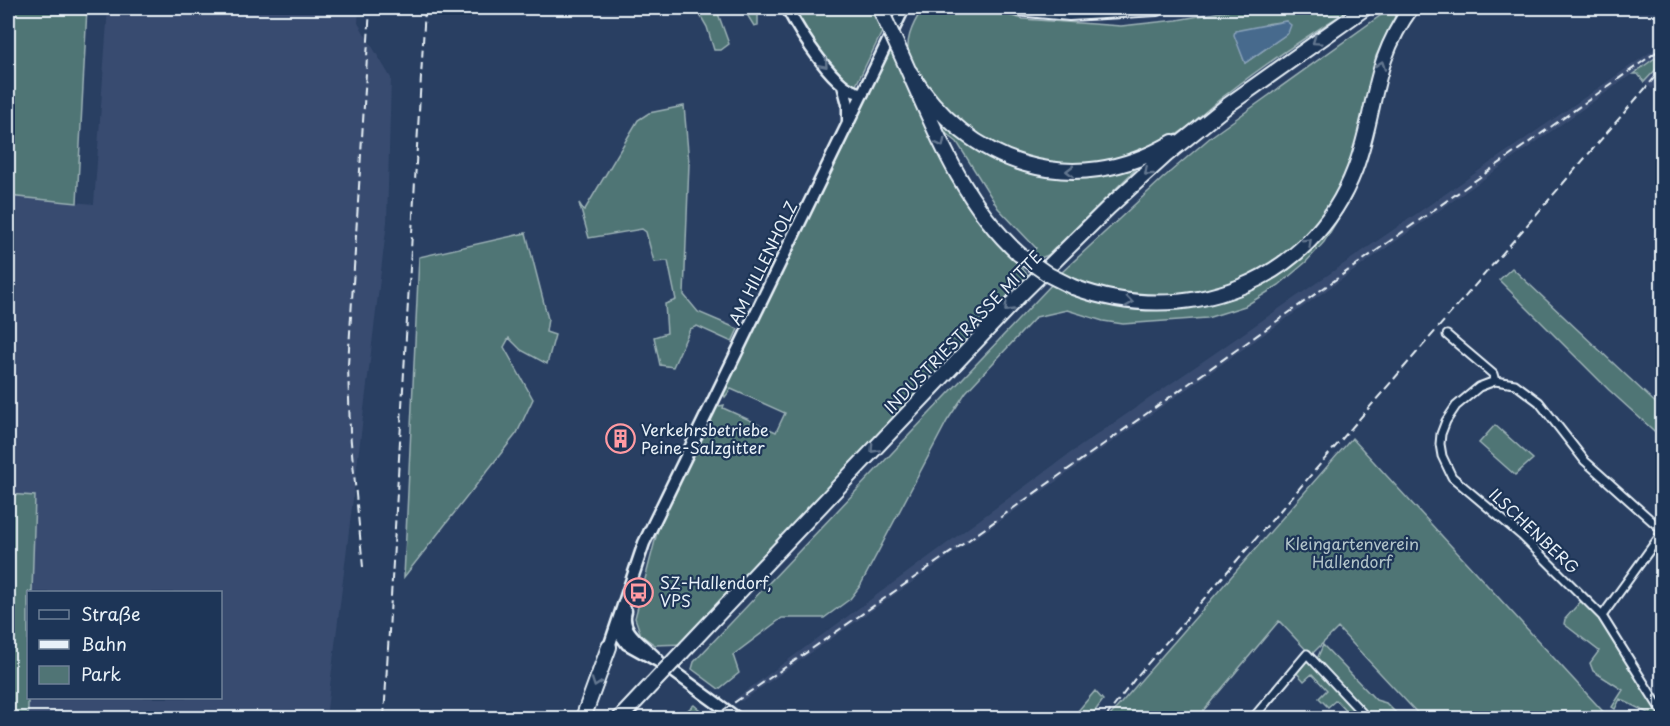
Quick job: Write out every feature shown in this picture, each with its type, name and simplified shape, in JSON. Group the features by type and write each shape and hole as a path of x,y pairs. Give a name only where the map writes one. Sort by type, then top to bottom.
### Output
{"highway":[{"path":"1017,8 1069,13 1157,8"},
{"name":"INDUSTRIESTRASSE MITTE","path":"620,718 1063,252 1166,155 1209,120 1365,8"},
{"path":"880,9 958,176 987,220 1019,254 1073,287 1128,302 1184,302 1238,288 1263,276 1297,253 1323,225 1349,182 1362,146 1381,64 1391,39 1411,8"},
{"path":"909,71 943,116 973,141 1009,159 1044,169 1083,171 1121,165 1163,148 1209,120"},
{"path":"583,718 609,647"}],"street":[{"path":"788,8 804,38 843,84 857,93 863,93"},
{"name":"AM HILLENHOLZ","path":"609,647 644,543 904,8"},
{"path":"843,84 848,104 848,124"},
{"path":"1447,335 1493,374 1495,381 1515,384 1539,402 1585,461 1662,531 1602,616"},
{"name":"ILSCHENBERG","path":"1495,381 1467,395 1446,421 1440,434 1446,467 1452,477 1522,536 1602,616 1662,712"},
{"name":"AM HILLENHOLZ","path":"633,637 625,622 625,616 650,532"},
{"path":"617,620 621,638 634,650 663,664"},
{"path":"609,647 621,638 633,637 663,664 737,718"},
{"path":"1253,718 1307,654 1367,718"}],"shaded area":[{"path":"108,8 359,8 358,23 391,78 387,222 326,718 71,716 71,718 28,718 29,699 222,699 222,591 32,591 35,496 8,494 8,196 94,204"},
{"path":"1286,21 1291,25 1288,33 1245,63 1234,35 1235,31"},
{"path":"1662,44 1662,53 1027,502 742,701 735,699 1069,454"},
{"path":"1662,63 1662,76 1652,89 1644,82"}],"green space":[{"path":"8,8 87,8 77,203 8,196"},
{"path":"696,8 716,8 729,44 721,50 714,50 707,27"},
{"path":"743,8 758,8 758,25 754,26"},
{"path":"790,8 872,8 882,32 856,85 851,85 812,42"},
{"path":"923,8 981,8 1023,19 1121,26 1177,20 1243,8 1352,8 1258,70 1175,135 1126,158 1088,166 1040,161 1016,154 973,131 937,98 913,65 908,46 915,22","holes":["1286,21 1288,33 1245,63 1240,48 1266,24"]},
{"path":"1391,8 1399,8 1376,56 1357,145 1339,191 1314,228 1273,264 1247,279 1179,298 1109,295 1060,274 1163,178 1212,136"},
{"path":"1415,8 1418,8 1400,33 1389,59 1369,146 1351,198 1324,242 1306,262 1279,285 1245,306 1207,318 1123,324 1103,321 1067,310 1036,317 966,392 947,421 860,586 850,599 824,618 782,618 733,655 739,673 719,689 692,669 694,662 1054,282 1117,304 1164,308 1200,304 1234,294 1266,278 1295,257 1321,231 1342,202 1359,169 1372,127 1385,68 1401,28"},
{"path":"889,47 1007,252 1029,276 685,644 655,645 641,635 635,618 659,525 715,407 724,405 723,408 776,432 785,413 731,389 725,397 722,391"},
{"path":"1662,53 1662,63 1644,82 1638,74 1633,74"},
{"path":"924,99 1019,167 1144,161 1048,255 1038,259 1029,255 1036,248 998,208 957,142 943,131"},
{"path":"684,106 689,163 684,295 698,312 738,329 732,342 697,326 690,329 673,367 660,365 654,337 667,333 665,304 676,300 668,261 654,262 646,232 642,229 589,238 579,203 584,211 638,120 649,113"},
{"path":"526,233 548,319 546,332 555,335 547,364 521,350 509,338 504,347 533,399 517,433 404,577 419,257"},
{"path":"1512,268 1662,409 1662,438 1609,390 1499,280"},
{"path":"1495,425 1533,459 1515,475 1479,443"},
{"name":"Kleingartenverein Hallendorf","path":"1352,438 1609,718 1422,718 1338,628 1311,655 1279,621 1197,718 1108,718"},
{"path":"8,494 35,496 32,591 27,591 28,718 8,718"},
{"path":"1581,601 1599,619 1658,711 1658,718 1648,718 1650,714 1620,699 1615,709 1612,707 1623,690 1593,671 1590,663 1599,651 1564,624 1565,619"},
{"path":"1323,645 1376,700 1386,703 1401,718 1373,718 1317,659"},
{"path":"1305,657 1361,718 1349,718 1351,716 1336,700 1328,707 1319,698 1327,690 1312,674 1304,681 1294,670"},
{"path":"1095,691 1103,700 1090,718 1072,718"},
{"path":"694,705 710,718 678,718"}],"railway":[{"path":"363,567 350,432 348,365 370,8"},
{"path":"384,718 425,8"},
{"path":"712,718 960,546 1662,48"},
{"path":"1105,718 1137,676 1662,69"}],"place":[{"name":"Verkehrsbetriebe Peine-Salzgitter","path":"620,439"},
{"name":"SZ-Hallendorf, VPS","path":"639,592"}]}
